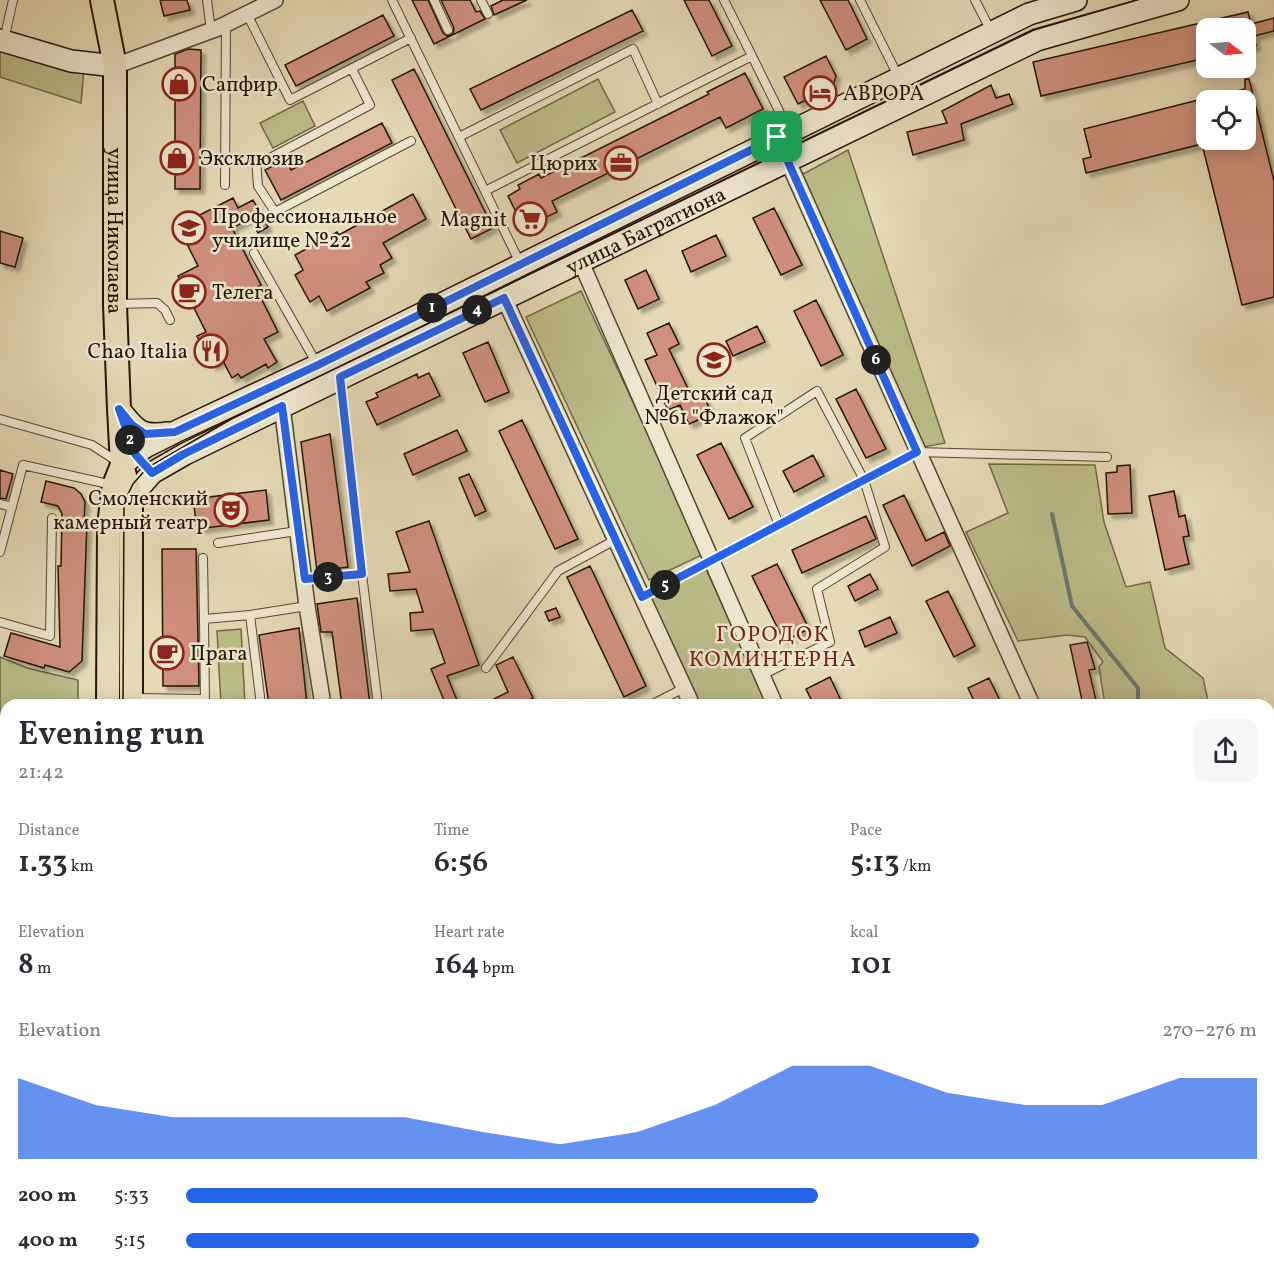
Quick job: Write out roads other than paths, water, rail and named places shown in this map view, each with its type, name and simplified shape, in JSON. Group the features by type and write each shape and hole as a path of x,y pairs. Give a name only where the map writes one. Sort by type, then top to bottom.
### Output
{"main road":[{"name":"улица Николаева","path":"102,0 115,66 115,304 119,409 126,475 131,699"},
{"name":"улица Багратиона","path":"126,475 175,432 318,365 991,32 1029,14 1076,0"},
{"name":"улица Багратиона","path":"126,475 152,473 184,454 340,377 1037,40 1178,0"},
{"path":"2,41 71,61 115,66"},
{"path":"119,409 132,425 145,434 175,432"},
{"path":"126,475 152,473"},
{"name":"улица Николаева","path":"108,699 109,535 126,475"}],"street":[{"path":"115,66 211,31 275,0"},
{"path":"783,134 789,161 1029,699"},
{"path":"580,260 772,699"},
{"path":"504,298 689,699"},
{"path":"282,406 307,606 322,699"}],"lane":[{"path":"2,41 13,0"},
{"path":"207,0 211,31"},
{"path":"392,0 520,264"},
{"path":"434,0 448,30"},
{"path":"481,0 488,14"},
{"path":"724,0 752,56 783,134"},
{"path":"860,0 898,77"},
{"path":"975,0 991,32"},
{"path":"247,14 290,100 411,38"},
{"path":"225,185 226,24"},
{"path":"459,137 633,49 658,104"},
{"path":"485,191 752,56"},
{"path":"225,159 268,159 370,105 352,69"},
{"path":"256,159 258,186 274,212 411,141"},
{"path":"254,253 318,365"},
{"path":"115,304 157,303 165,310 170,320"},
{"path":"340,377 377,699"},
{"path":"762,675 830,642 817,589 885,547 864,480 817,391 745,438 779,525"},
{"path":"0,419 92,445 126,475"},
{"path":"642,597 917,452 1107,457"},
{"path":"0,552 24,465 126,475"},
{"path":"0,504 12,507"},
{"path":"0,622 50,636 52,518"},
{"path":"218,543 297,531"},
{"path":"486,668 558,572 615,540"},
{"path":"203,558 205,699"},
{"path":"305,579 362,574"},
{"path":"204,619 307,606"},
{"path":"250,615 260,699"},
{"path":"663,699 684,688"}],"waterway":[{"path":"1052,514 1072,606 1138,688 1138,699"}],"tram line":[{"path":"123,699 124,502 133,484 147,468 233,418 1034,30 1137,0"}],"place":[{"name":"Сапфир","path":"179,84"},
{"name":"ABPOPA","path":"820,93"},
{"name":"Эксклюзив","path":"177,158"},
{"name":"Цюрих","path":"621,163"},
{"name":"Magnit","path":"530,219"},
{"name":"Профессиональное училище №22","path":"189,228"},
{"name":"Телега","path":"189,292"},
{"name":"Chao Italia","path":"211,351"},
{"name":"Детский сад №61 \"Флажок\"","path":"714,360"},
{"name":"Смоленский камерный театр","path":"231,510"},
{"name":"Прага","path":"167,653"}],"district":[{"name":"ГОРОДОК КОМИНТЕРНА","path":"773,646"}]}
